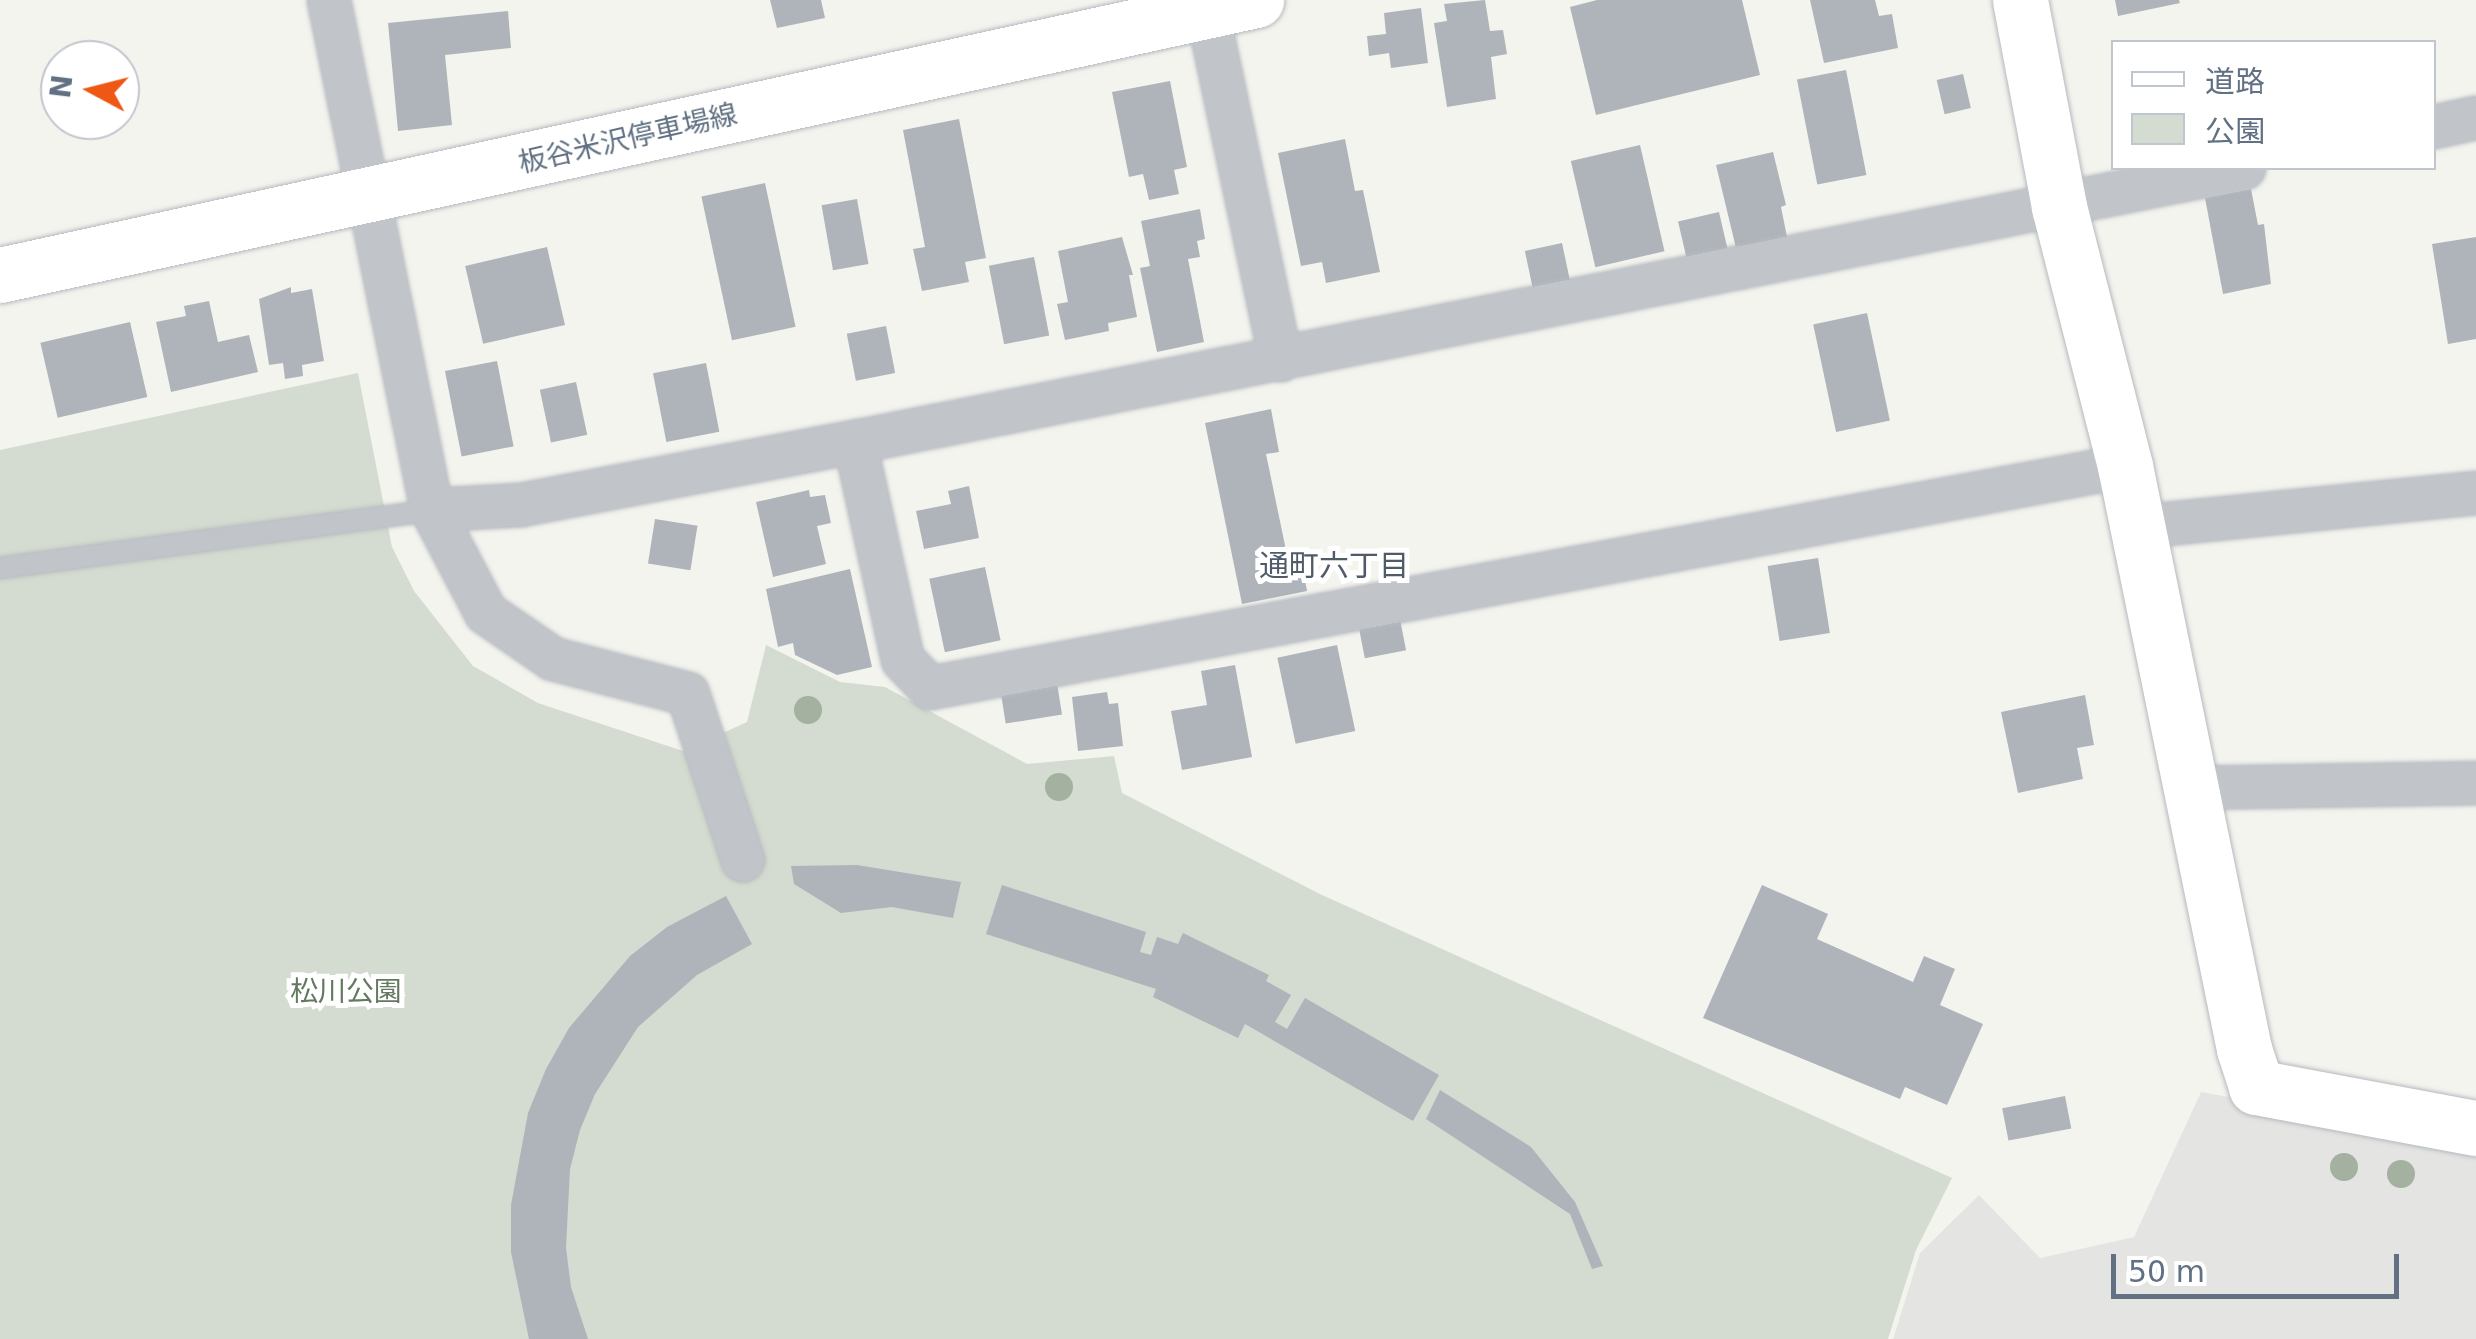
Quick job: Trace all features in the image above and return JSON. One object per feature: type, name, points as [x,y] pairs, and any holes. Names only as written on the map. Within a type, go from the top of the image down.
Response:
[{"type":"street","points":[[329,0],[432,510],[486,613],[553,659],[688,694],[742,860]]},
{"type":"street","points":[[2020,0],[2059,207],[2125,466],[2194,788],[2244,1048],[2256,1087],[2476,1128]]},
{"type":"street","points":[[1223,3],[1281,360]]},
{"type":"street","name":"板谷米沢停車場線","points":[[0,276],[366,198],[1223,3]]},
{"type":"street","points":[[2436,127],[2476,118]]},
{"type":"street","points":[[432,510],[522,505],[1281,360],[2235,170]]},
{"type":"street","points":[[855,442],[903,660],[930,688],[2125,466]]},
{"type":"street","points":[[2136,527],[2476,493]]},
{"type":"street","points":[[2194,788],[2476,783]]},
{"type":"lane","points":[[0,568],[432,510]]},
{"type":"shaded area","points":[[2201,1092],[2476,1142],[2476,1339],[1893,1339],[1920,1253],[1979,1195],[2040,1258],[2134,1237]]},
{"type":"green space","name":"松川公園","points":[[358,373],[392,547],[414,591],[473,666],[538,703],[683,751],[747,722],[766,645],[840,682],[885,687],[1027,764],[1114,756],[1122,793],[1322,895],[1952,1178],[1916,1250],[1888,1339],[0,1339],[0,450]]},
{"type":"building","points":[[770,0],[821,0],[825,18],[777,28]]},
{"type":"building","points":[[1485,0],[1490,31],[1503,30],[1507,54],[1491,57],[1496,99],[1447,107],[1434,23],[1447,21],[1444,4]]},
{"type":"building","points":[[1597,0],[1742,0],[1760,75],[1596,115],[1570,7]]},
{"type":"building","points":[[1810,0],[1875,0],[1879,16],[1892,14],[1898,48],[1824,63]]},
{"type":"building","points":[[2115,0],[2179,0],[2180,3],[2118,16]]},
{"type":"building","points":[[1421,8],[1428,63],[1391,68],[1389,53],[1369,56],[1367,36],[1386,34],[1384,13]]},
{"type":"building","points":[[508,11],[511,48],[445,55],[452,125],[398,131],[388,23]]},
{"type":"building","points":[[1846,70],[1866,175],[1817,185],[1797,80]]},
{"type":"building","points":[[1963,74],[1971,108],[1945,114],[1937,80]]},
{"type":"building","points":[[1170,81],[1187,167],[1174,170],[1179,194],[1149,200],[1143,174],[1129,177],[1112,92]]},
{"type":"building","points":[[959,119],[986,258],[965,262],[969,282],[922,291],[913,249],[925,247],[903,130]]},
{"type":"building","points":[[1345,139],[1355,191],[1363,190],[1380,272],[1326,283],[1322,262],[1301,266],[1278,153]]},
{"type":"building","points":[[1640,145],[1665,251],[1595,267],[1571,161]]},
{"type":"building","points":[[1773,152],[1786,205],[1781,207],[1787,237],[1736,248],[1716,165]]},
{"type":"building","points":[[765,183],[796,327],[732,340],[701,197]]},
{"type":"building","points":[[2251,189],[2258,225],[2264,224],[2271,284],[2223,294],[2205,198]]},
{"type":"building","points":[[857,199],[868,264],[833,270],[822,205]]},
{"type":"building","points":[[1200,209],[1205,239],[1197,241],[1200,257],[1188,259],[1204,342],[1157,352],[1140,268],[1150,266],[1141,221]]},
{"type":"building","points":[[1719,212],[1727,248],[1686,257],[1678,221]]},
{"type":"building","points":[[1122,237],[1133,275],[1129,275],[1137,317],[1108,323],[1109,331],[1065,340],[1057,304],[1068,302],[1058,251]]},
{"type":"building","points":[[2476,237],[2476,339],[2448,344],[2432,244]]},
{"type":"building","points":[[1562,243],[1570,281],[1533,289],[1525,251]]},
{"type":"building","points":[[547,247],[565,325],[483,344],[465,266]]},
{"type":"building","points":[[1034,257],[1049,336],[1004,344],[989,266]]},
{"type":"building","points":[[291,287],[291,293],[312,289],[324,361],[302,365],[303,376],[285,379],[283,363],[269,365],[259,299]]},
{"type":"building","points":[[209,301],[218,342],[249,335],[258,372],[171,392],[156,322],[186,316],[184,306]]},
{"type":"building","points":[[1867,313],[1890,421],[1836,432],[1813,324]]},
{"type":"building","points":[[130,322],[147,397],[58,418],[40,343]]},
{"type":"building","points":[[886,326],[895,373],[856,381],[847,334]]},
{"type":"building","points":[[497,361],[514,446],[462,457],[445,371]]},
{"type":"building","points":[[706,363],[719,432],[666,442],[653,373]]},
{"type":"building","points":[[576,382],[587,435],[551,443],[540,390]]},
{"type":"building","points":[[1271,409],[1279,452],[1266,454],[1286,550],[1299,548],[1307,591],[1242,604],[1205,423]]},
{"type":"building","points":[[969,486],[979,538],[924,549],[916,511],[951,504],[948,491]]},
{"type":"building","points":[[809,490],[810,497],[825,495],[831,523],[817,526],[826,564],[773,577],[756,502]]},
{"type":"building","points":[[655,519],[697,526],[690,570],[648,563]]},
{"type":"building","points":[[1818,558],[1830,633],[1780,641],[1768,566]]},
{"type":"building","points":[[985,567],[1001,640],[945,652],[929,579]]},
{"type":"building","points":[[850,569],[872,667],[837,675],[795,655],[793,643],[778,647],[766,589]]},
{"type":"building","points":[[1399,614],[1406,650],[1365,658],[1358,622]]},
{"type":"building","points":[[1337,645],[1355,731],[1296,744],[1277,658]]},
{"type":"building","points":[[1235,665],[1252,757],[1182,770],[1171,711],[1207,705],[1201,671]]},
{"type":"building","points":[[1057,683],[1062,715],[1006,724],[1001,692]]},
{"type":"building","points":[[1107,692],[1109,704],[1118,703],[1123,746],[1078,751],[1072,697]]},
{"type":"building","points":[[2085,695],[2094,745],[2077,748],[2083,779],[2018,793],[2001,712]]},
{"type":"building","points":[[857,865],[961,882],[953,918],[892,907],[841,913],[794,884],[791,866]]},
{"type":"building","points":[[1002,885],[1146,932],[1140,952],[1151,955],[1157,937],[1178,944],[1183,933],[1269,975],[1266,981],[1291,995],[1275,1022],[1287,1029],[1305,998],[1439,1075],[1413,1121],[1245,1024],[1238,1038],[1153,997],[1156,989],[986,934]]},
{"type":"building","points":[[1762,885],[1828,914],[1817,939],[1913,982],[1924,956],[1955,969],[1940,1005],[1983,1024],[1947,1105],[1905,1087],[1900,1099],[1703,1018]]},
{"type":"building","points":[[726,896],[752,944],[697,975],[638,1027],[595,1094],[580,1130],[570,1169],[566,1248],[571,1287],[588,1339],[529,1339],[511,1252],[511,1205],[528,1113],[546,1069],[569,1028],[630,956],[667,927]]},
{"type":"building","points":[[1440,1090],[1531,1147],[1575,1202],[1603,1266],[1592,1269],[1570,1214],[1426,1119]]},
{"type":"building","points":[[2065,1096],[2071,1128],[2008,1141],[2002,1108]]},
{"type":"district","name":"通町六丁目","points":[[1334,566]]}]
